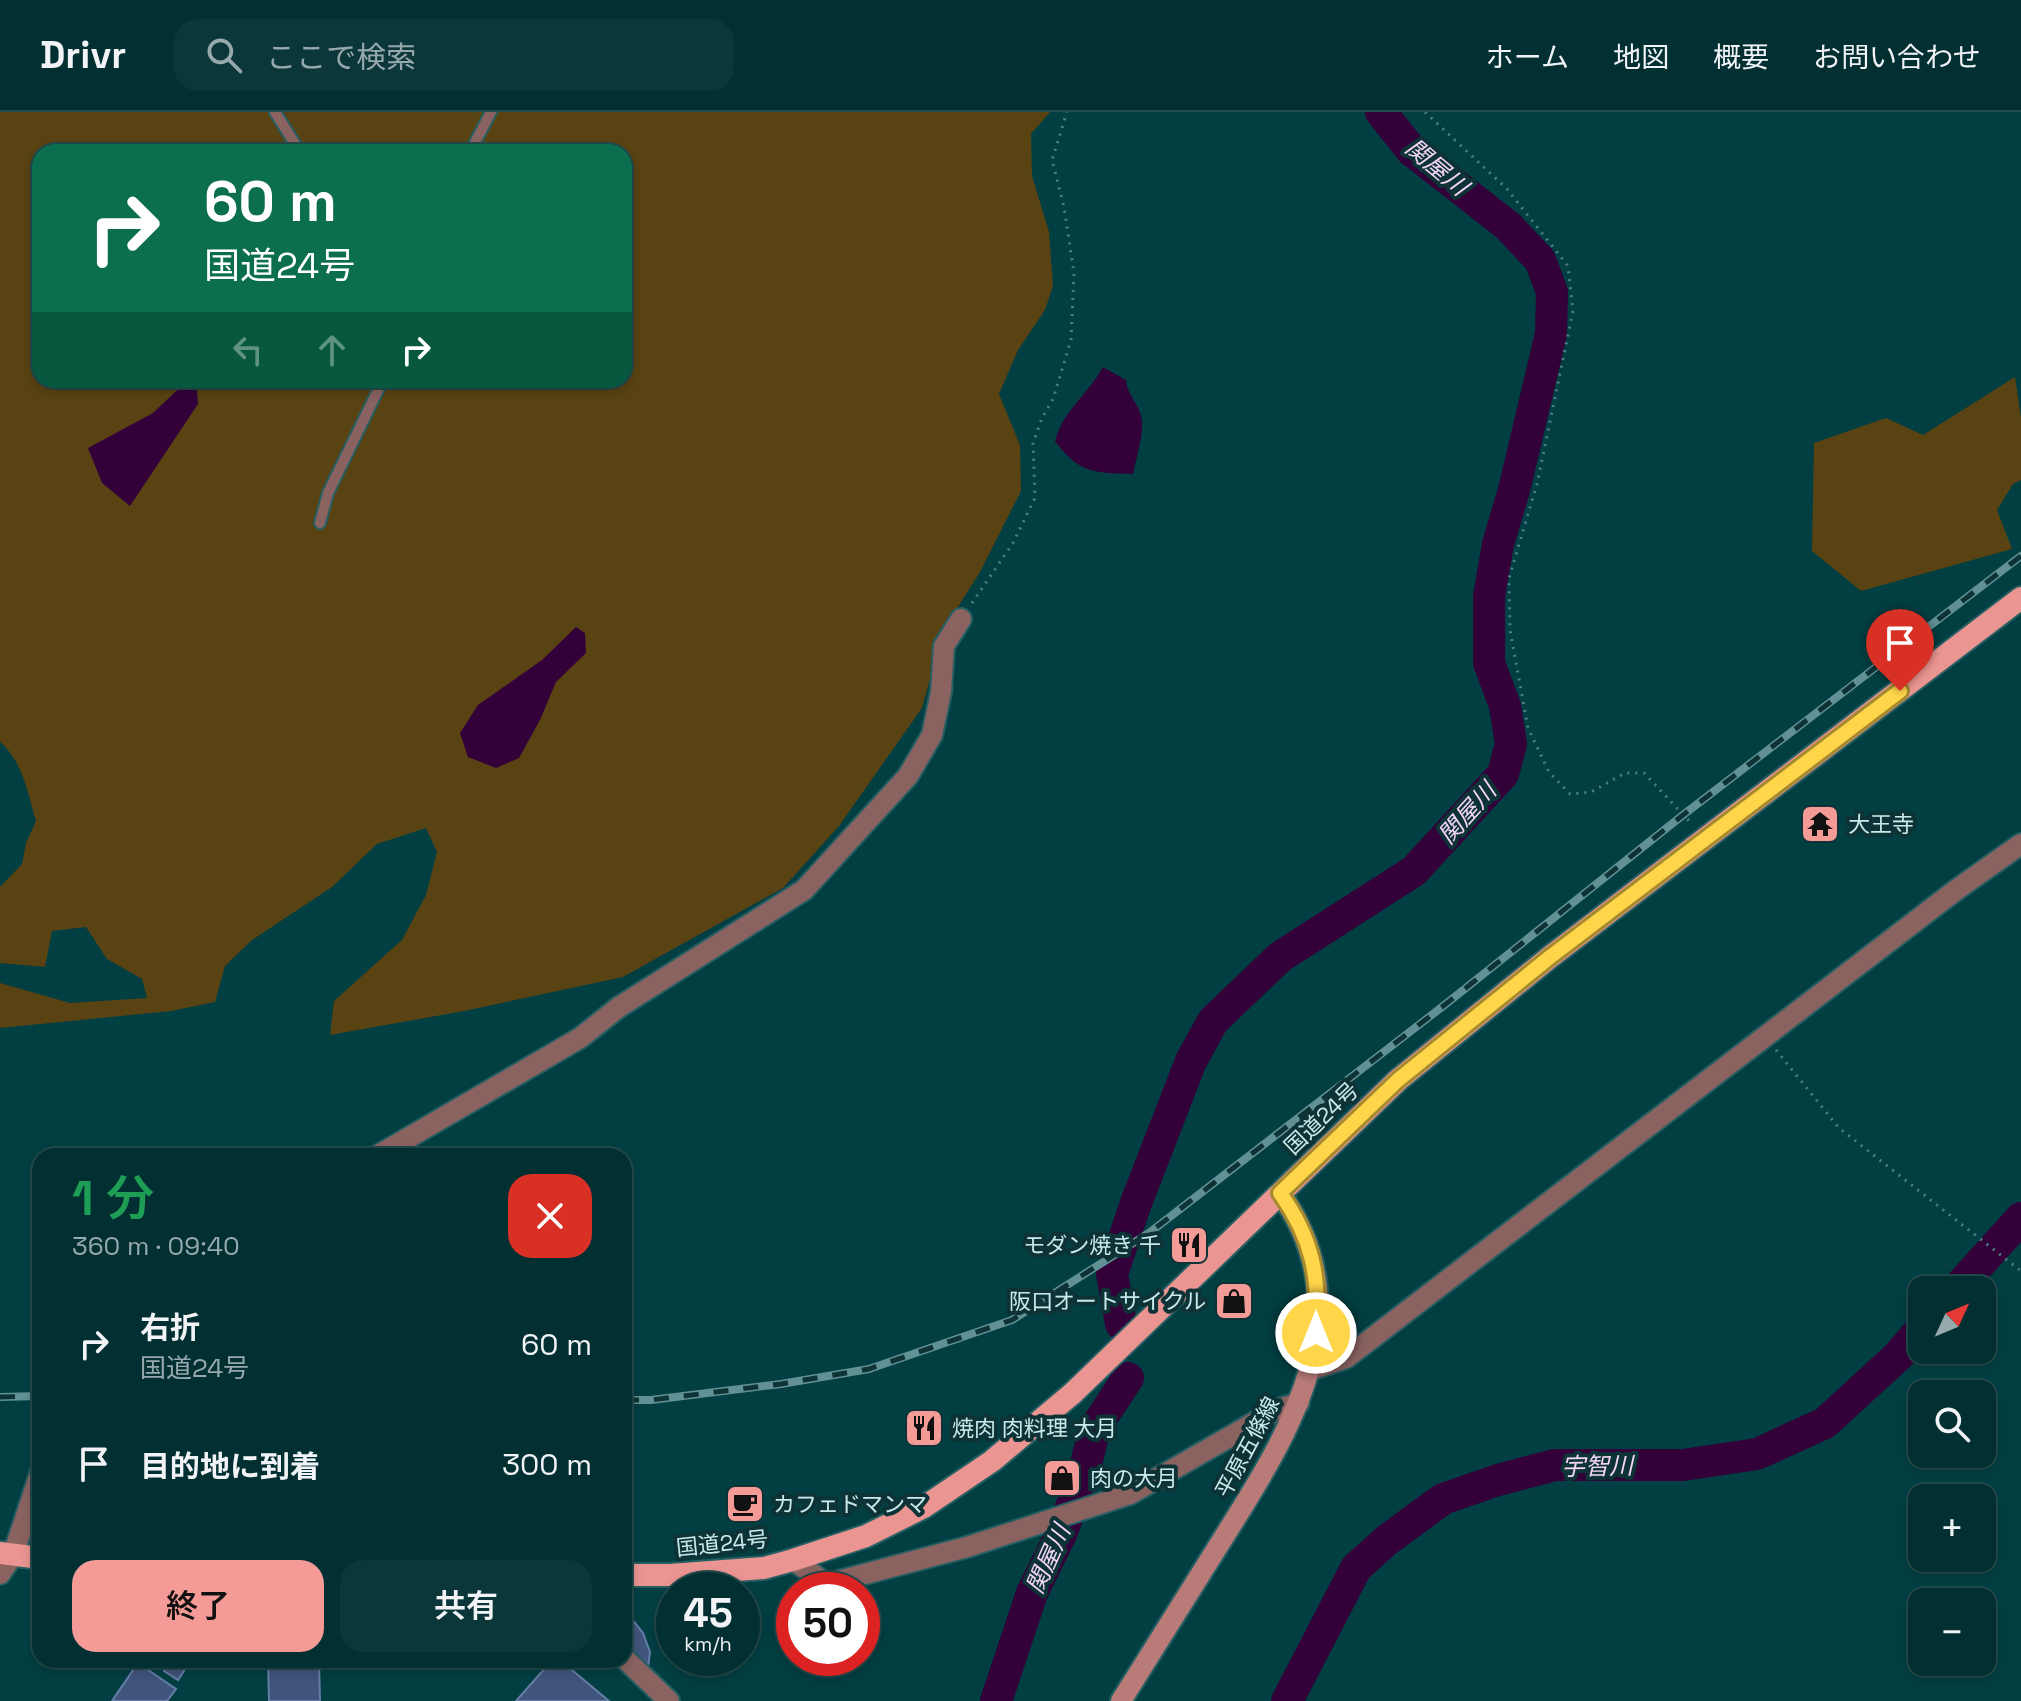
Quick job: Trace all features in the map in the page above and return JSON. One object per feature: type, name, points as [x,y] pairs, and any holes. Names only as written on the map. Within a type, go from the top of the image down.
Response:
[{"type":"highway","name":"国道24号","points":[[632,1575],[764,1568],[793,1560],[866,1536],[924,1507],[992,1461],[1073,1393],[1398,1080],[1550,957],[2021,598]]},
{"type":"highway","points":[[4,1561],[32,1559]]},
{"type":"main road","name":"平原五條線","points":[[1121,1701],[1272,1460],[1299,1403],[1310,1370],[1318,1309],[1315,1275],[1309,1244],[1298,1218],[1280,1193]]},
{"type":"street","points":[[391,1148],[580,1038],[619,1007],[804,890],[908,776],[932,735],[941,692],[944,646],[961,619]]},
{"type":"street","points":[[1310,1370],[1346,1358],[1956,890],[2021,844]]},
{"type":"street","points":[[793,1560],[827,1584],[967,1547],[1130,1494],[1278,1409],[1299,1403]]},
{"type":"street","points":[[4,1561],[32,1493]]},
{"type":"street","points":[[632,1666],[669,1701]]},
{"type":"lane","points":[[275,112],[295,144]]},
{"type":"lane","points":[[474,144],[491,112]]},
{"type":"lane","points":[[320,523],[328,493],[380,388]]},
{"type":"path","points":[[961,619],[1013,543],[1035,498],[1033,443],[1053,399],[1071,340],[1074,273],[1064,207],[1052,160],[1067,112]]},
{"type":"path","points":[[1425,112],[1507,189],[1568,266],[1573,311],[1537,484],[1509,578],[1510,630],[1528,728],[1549,772],[1570,794],[1591,792],[1625,773],[1644,773],[1683,815]]},
{"type":"path","points":[[1766,1038],[1839,1128],[2021,1271]]},
{"type":"shaded area","points":[[0,112],[1050,112],[1031,134],[1032,176],[1049,232],[1053,286],[1045,310],[1018,350],[999,394],[1020,445],[1021,491],[980,572],[937,640],[935,662],[922,708],[839,826],[783,888],[623,977],[464,1011],[330,1035],[334,1001],[402,940],[426,895],[437,852],[426,828],[377,844],[332,887],[252,940],[225,966],[215,1002],[171,1011],[0,1028],[0,983],[70,1003],[147,998],[142,979],[107,959],[86,927],[52,931],[45,967],[0,963],[0,887],[22,864],[26,843],[36,821],[19,768],[0,742]]},
{"type":"shaded area","points":[[1103,367],[1126,380],[1141,416],[1141,435],[1133,474],[1089,470],[1072,460],[1055,441],[1064,420]]},
{"type":"shaded area","points":[[2015,377],[2021,418],[2021,480],[2013,484],[1997,510],[2012,549],[1861,591],[1812,551],[1814,443],[1886,418],[1923,435]]},
{"type":"shaded area","points":[[180,388],[197,388],[198,404],[130,506],[102,483],[88,448],[153,413]]},
{"type":"shaded area","points":[[576,627],[585,633],[586,653],[556,682],[519,758],[496,768],[468,757],[460,733],[478,705],[542,660]]},
{"type":"building","points":[[632,1619],[643,1633],[650,1652],[648,1667],[632,1652]]},
{"type":"building","points":[[135,1668],[145,1668],[176,1689],[167,1701],[112,1701]]},
{"type":"building","points":[[164,1668],[186,1668],[178,1680]]},
{"type":"building","points":[[268,1668],[319,1668],[320,1701],[269,1701]]},
{"type":"building","points":[[545,1668],[570,1668],[609,1701],[516,1701]]},
{"type":"waterway","name":"関屋川","points":[[1121,1324],[1112,1274],[1191,1061],[1213,1021],[1280,957],[1414,871],[1503,774],[1511,744],[1505,706],[1489,663],[1489,597],[1498,544],[1551,334],[1552,292],[1540,260],[1508,226],[1412,151],[1381,112]]},
{"type":"waterway","name":"宇智川","points":[[1969,1276],[2021,1218]]},
{"type":"waterway","name":"宇智川","points":[[1287,1701],[1356,1568],[1387,1540],[1443,1499],[1555,1465],[1683,1465],[1757,1454],[1825,1423],[1908,1344]]},
{"type":"waterway","name":"関屋川","points":[[996,1701],[1032,1593],[1061,1534],[1084,1472],[1095,1428],[1128,1378]]},
{"type":"railway","points":[[632,1400],[781,1384],[869,1369],[1012,1320],[1149,1233],[1442,1007],[1683,815],[2021,556]]},
{"type":"railway","points":[[0,1397],[32,1396]]},
{"type":"place","name":"大王寺","points":[[1820,824]]},
{"type":"place","name":"モダン焼き 千","points":[[1189,1245]]},
{"type":"place","name":"阪口オートサイクル","points":[[1234,1301]]},
{"type":"place","name":"焼肉 肉料理 大月","points":[[924,1428]]},
{"type":"place","name":"肉の大月","points":[[1062,1478]]},
{"type":"place","name":"カフェドマンマ","points":[[745,1504]]},
{"type":"route","points":[[1316,1333],[1318,1309],[1309,1244],[1298,1218],[1280,1193],[1398,1080],[1550,957],[1900,691]]}]
